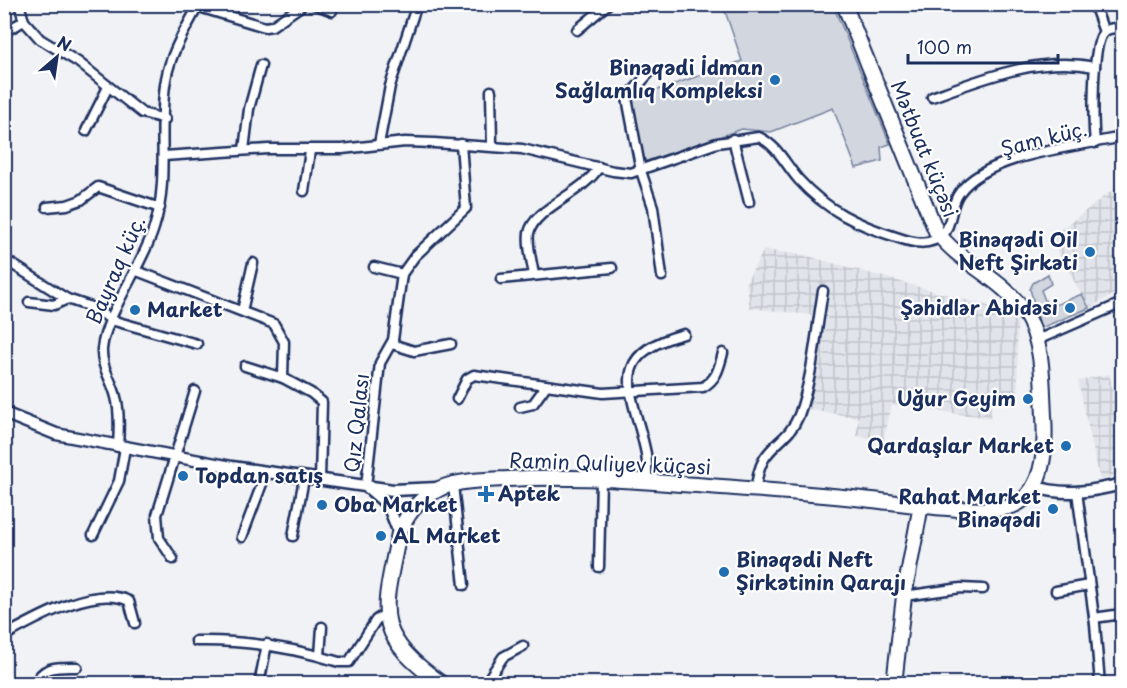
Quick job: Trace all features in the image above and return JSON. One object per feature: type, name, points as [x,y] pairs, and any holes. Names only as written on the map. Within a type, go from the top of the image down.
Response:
[{"type":"main road","name":"Mətbuat küçəsi","points":[[844,4],[923,204],[940,237],[958,255],[1010,294],[1024,312],[1037,340],[1045,436],[1040,473],[1034,486]]},
{"type":"main road","name":"Ramin Quliyev küçəsi","points":[[447,486],[530,477],[601,479],[921,505],[999,509],[1022,501],[1034,486]]},
{"type":"main road","points":[[438,682],[396,642],[389,632],[385,614],[399,533],[410,512],[447,486]]},
{"type":"main road","points":[[894,684],[904,596],[921,505]]},
{"type":"street","points":[[19,4],[24,21],[40,39],[78,62],[142,114],[165,119]]},
{"type":"street","points":[[195,6],[265,27],[272,27],[304,4]]},
{"type":"street","points":[[314,4],[332,11]]},
{"type":"street","points":[[379,144],[393,75],[417,4]]},
{"type":"street","points":[[577,30],[608,4]]},
{"type":"street","points":[[626,4],[646,4]]},
{"type":"street","points":[[1094,4],[1104,32]]},
{"type":"street","name":"Bayraq küç.","points":[[93,535],[119,481],[122,447],[116,398],[102,363],[103,342],[111,320],[149,243],[160,208],[164,156],[164,91],[169,67],[195,6]]},
{"type":"street","points":[[4,32],[24,21]]},
{"type":"street","points":[[1095,143],[1093,124],[1095,67],[1100,41],[1104,32],[1113,28],[1122,29]]},
{"type":"street","points":[[932,97],[975,81],[1033,67],[1072,63],[1095,67]]},
{"type":"street","points":[[244,150],[249,109],[261,65]]},
{"type":"street","points":[[650,72],[627,98],[641,171],[653,207],[662,276]]},
{"type":"street","points":[[86,131],[108,87]]},
{"type":"street","points":[[490,91],[492,145]]},
{"type":"street","points":[[164,156],[244,150],[310,151],[405,142],[492,145],[541,152],[623,173],[641,171],[733,139],[759,137],[770,143],[798,179],[825,205],[851,220],[910,242],[925,243],[940,237]]},
{"type":"street","name":"Şam küç.","points":[[940,237],[947,230],[954,203],[960,191],[984,172],[1024,157],[1122,137]]},
{"type":"street","points":[[733,139],[749,202]]},
{"type":"street","name":"Qız Qalası","points":[[366,486],[380,363],[392,344],[402,274],[414,256],[466,208],[460,144]]},
{"type":"street","points":[[304,191],[310,151]]},
{"type":"street","points":[[534,275],[529,235],[533,221],[539,214],[560,203],[598,167]]},
{"type":"street","points":[[47,207],[67,205],[81,200],[98,187],[160,208]]},
{"type":"street","points":[[4,259],[68,299],[97,309],[111,320],[197,344]]},
{"type":"street","points":[[242,310],[253,263]]},
{"type":"street","points":[[374,267],[402,274]]},
{"type":"street","points":[[501,279],[612,268]]},
{"type":"street","points":[[136,271],[274,324],[284,342],[283,378]]},
{"type":"street","points":[[756,490],[757,472],[763,459],[788,431],[801,409],[807,390],[823,291]]},
{"type":"street","points":[[29,302],[54,305],[68,299]]},
{"type":"street","points":[[1037,340],[1122,305]]},
{"type":"street","points":[[647,482],[645,448],[629,392],[630,376],[639,357],[664,339],[684,334]]},
{"type":"street","points":[[392,344],[414,351],[451,344]]},
{"type":"street","points":[[457,399],[467,379],[474,375],[579,391],[629,392],[704,387],[712,381],[719,369],[723,353]]},
{"type":"street","points":[[245,366],[283,378],[311,393],[322,402],[320,480]]},
{"type":"street","points":[[520,406],[533,404],[546,386]]},
{"type":"street","points":[[173,559],[156,529],[160,501],[195,391]]},
{"type":"street","name":"Ramin Quliyev küçəsi","points":[[4,413],[56,434],[266,473],[414,490],[447,486]]},
{"type":"street","points":[[242,537],[266,473]]},
{"type":"street","points":[[293,537],[304,479]]},
{"type":"street","points":[[599,567],[601,479]]},
{"type":"street","points":[[1034,486],[1056,492],[1077,492],[1122,484]]},
{"type":"street","points":[[366,486],[388,505],[399,533]]},
{"type":"street","points":[[447,486],[465,585]]},
{"type":"street","points":[[1077,492],[1095,618],[1100,684]]},
{"type":"street","points":[[1056,591],[1089,585]]},
{"type":"street","points":[[904,596],[961,588],[983,589]]},
{"type":"street","points":[[4,636],[63,606],[97,598],[129,601],[135,623]]},
{"type":"street","points":[[196,641],[239,640],[267,644],[339,662],[349,662],[376,620],[385,614]]},
{"type":"street","points":[[1095,618],[1122,614]]},
{"type":"street","points":[[320,656],[322,627]]},
{"type":"street","points":[[259,684],[267,644]]},
{"type":"street","points":[[485,684],[503,657],[523,646]]},
{"type":"street","points":[[35,684],[38,675],[50,668],[77,667]]},
{"type":"shaded area","name":"Binəqədi İdman Sağlamlıq Kompleksi","points":[[723,5],[833,5],[890,144],[881,147],[882,161],[856,168],[833,108],[771,132],[742,129],[644,162],[631,99],[742,61]]},
{"type":"shaded area","points":[[1122,186],[1122,290],[1089,308],[1050,238],[1114,189]]},
{"type":"shaded area","points":[[764,250],[804,255],[1017,314],[1018,393],[992,395],[990,418],[892,405],[884,439],[856,436],[859,418],[808,409],[827,317],[750,308],[746,282]]},
{"type":"shaded area","points":[[1048,274],[1051,284],[1041,290],[1048,308],[1082,294],[1089,308],[1041,328],[1030,289],[1033,283]]},
{"type":"shaded area","points":[[1109,374],[1122,426],[1122,474],[1100,480],[1078,381]]},
{"type":"place","name":"Binəqədi İdman Sağlamlıq Kompleksi","points":[[775,80]]},
{"type":"place","name":"Binəqədi Oil Neft Şirkəti","points":[[1090,252]]},
{"type":"place","name":"Şəhidlər Abidəsi","points":[[1070,308]]},
{"type":"place","name":"Market","points":[[135,310]]},
{"type":"place","name":"Uğur Geyim","points":[[1028,399]]},
{"type":"place","name":"Qardaşlar Market","points":[[1066,446]]},
{"type":"place","name":"Topdan satış","points":[[183,476]]},
{"type":"place","name":"Aptek","points":[[486,494]]},
{"type":"place","name":"Oba Market","points":[[322,505]]},
{"type":"place","name":"Rahat Market Binəqədi","points":[[1053,509]]},
{"type":"place","name":"AL Market","points":[[381,536]]},
{"type":"place","name":"Binəqədi Neft Şirkətinin Qarajı","points":[[724,572]]}]
